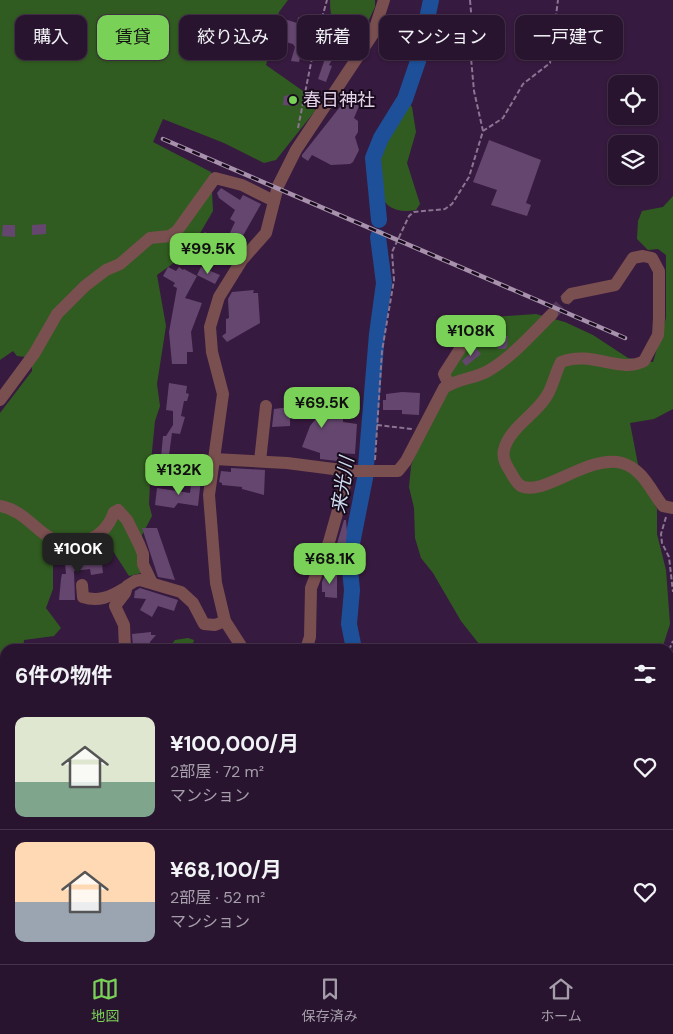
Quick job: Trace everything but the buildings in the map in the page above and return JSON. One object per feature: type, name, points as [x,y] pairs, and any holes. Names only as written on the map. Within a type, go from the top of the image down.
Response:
[{"type":"street","points":[[240,644],[225,621],[216,583],[209,495],[223,394],[209,339],[213,313],[219,297],[242,260],[266,233],[278,186],[296,150],[373,34],[384,0]]},
{"type":"street","points":[[0,400],[34,354],[57,314],[85,286],[106,270],[120,264],[150,238],[170,236],[177,231],[215,178],[242,185],[274,201]]},
{"type":"street","points":[[567,298],[571,294],[601,290],[615,285],[634,258],[643,256],[652,258],[658,271],[658,335],[644,361],[631,366],[581,358],[572,358],[561,362],[547,396],[508,441],[503,458],[519,485],[528,488],[538,487],[592,464],[610,461],[624,463],[637,470],[663,506],[670,508]]},
{"type":"street","points":[[214,458],[393,473],[401,469],[444,388],[455,380],[486,372],[516,349],[552,314]]},
{"type":"street","points":[[449,385],[444,374],[460,349]]},
{"type":"street","points":[[260,461],[266,406]]},
{"type":"street","points":[[308,644],[310,637],[311,588],[329,542],[352,471]]},
{"type":"street","points":[[0,506],[16,511],[35,528],[62,544],[79,544],[99,537],[112,520],[114,512],[118,510],[127,520],[139,544],[143,554],[143,564],[152,583]]},
{"type":"street","points":[[82,585],[83,597],[92,600],[111,596],[135,580],[152,583],[176,590],[188,596],[204,624],[214,625],[225,621]]},
{"type":"street","points":[[125,644],[124,624],[115,606],[125,593],[127,586]]},
{"type":"path","points":[[297,130],[315,42],[327,0]]},
{"type":"path","points":[[374,472],[382,351],[394,286],[392,260],[395,243],[408,216],[414,212],[445,209],[452,204],[469,178],[483,131],[474,91],[471,58],[473,35],[470,0]]},
{"type":"path","points":[[483,131],[503,118],[523,84],[550,63],[558,0]]},
{"type":"path","points":[[377,425],[422,429]]},
{"type":"path","points":[[670,508],[661,534],[662,543],[669,557],[673,592]]},
{"type":"green space","points":[[0,0],[288,0],[278,15],[179,15],[179,60],[267,60],[266,65],[313,98],[315,111],[276,160],[264,163],[224,143],[163,119],[153,142],[211,172],[213,211],[189,252],[157,275],[166,326],[157,384],[160,406],[155,421],[151,461],[149,504],[152,516],[142,535],[146,558],[141,573],[129,576],[111,548],[104,544],[58,554],[53,558],[53,589],[46,608],[61,628],[54,636],[24,640],[24,644],[0,644],[0,413],[32,371],[32,364],[26,357],[17,356],[13,351],[0,360]]},
{"type":"green space","points":[[330,0],[375,0],[375,7],[369,19],[369,15],[332,15]]},
{"type":"green space","points":[[409,103],[412,107],[416,132],[407,163],[420,204],[416,210],[396,210],[384,201],[379,187],[378,169],[389,131]]},
{"type":"green space","points":[[673,196],[673,409],[654,419],[630,423],[641,480],[657,509],[657,534],[666,570],[670,624],[664,644],[479,644],[461,621],[433,573],[421,558],[415,538],[414,508],[409,487],[411,466],[455,357],[478,318],[536,314],[565,322],[593,335],[628,358],[653,362],[666,318],[666,255],[658,249],[648,250],[637,239],[638,221],[642,211],[663,207]]},
{"type":"green space","points":[[188,638],[194,640],[193,644],[172,644],[175,640]]},
{"type":"waterway","name":"来光川","points":[[379,220],[373,158],[381,138],[405,99],[418,61],[431,0]]},
{"type":"waterway","name":"来光川","points":[[353,644],[349,624],[352,590],[349,559],[365,478],[377,334],[384,283],[378,237]]},
{"type":"tunnel","points":[[552,314],[567,298]]},
{"type":"railway","points":[[163,139],[625,338]]},
{"type":"place","name":"春日神社","points":[[293,100]]}]
